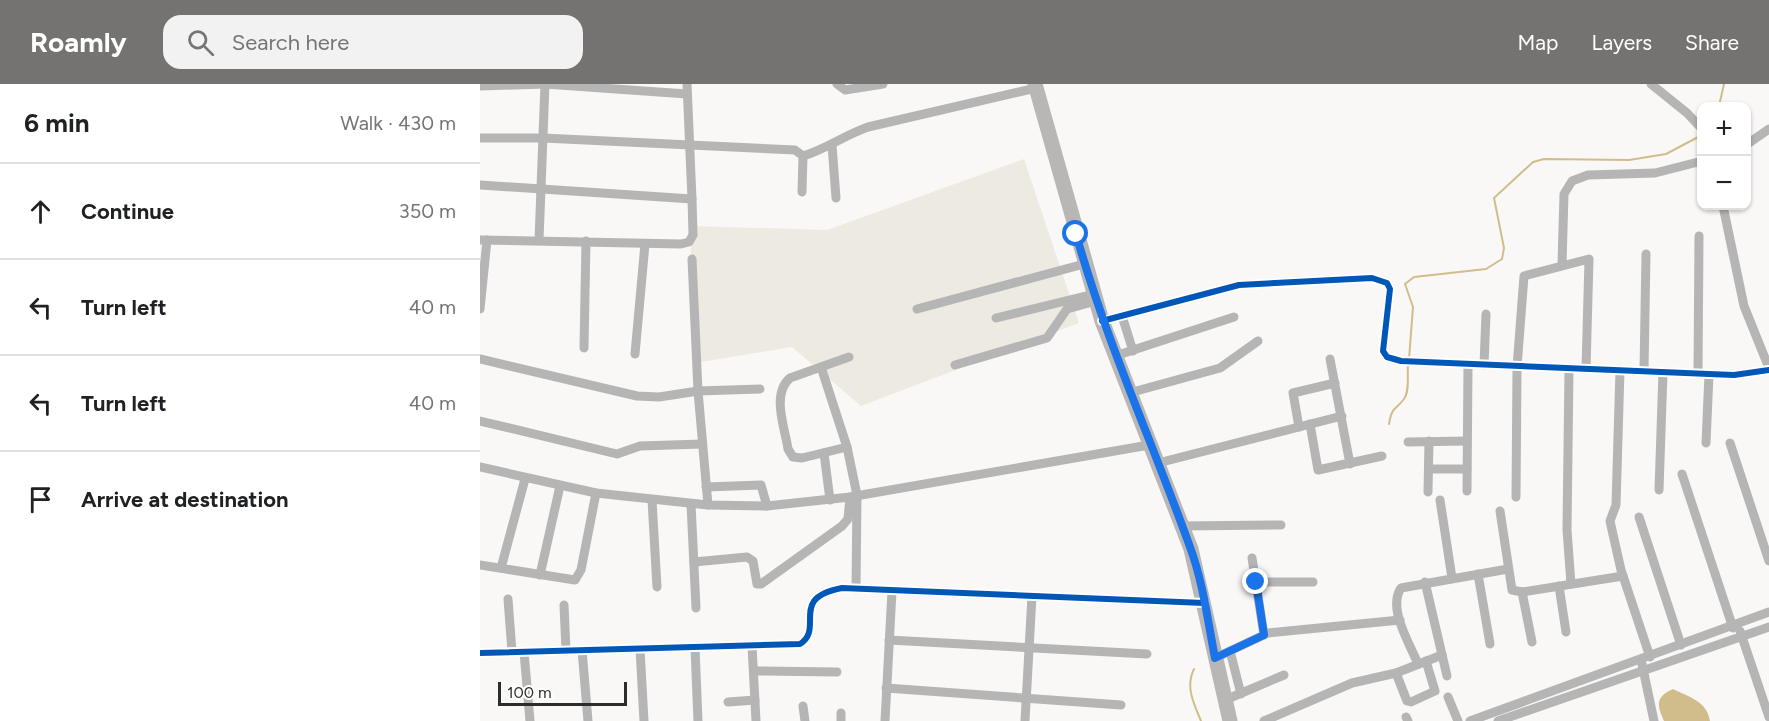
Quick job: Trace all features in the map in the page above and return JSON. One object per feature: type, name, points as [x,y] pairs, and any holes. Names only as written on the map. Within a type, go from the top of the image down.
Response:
[{"type":"main road","points":[[1036,86],[1084,264],[1102,321],[1191,549],[1230,721]]},
{"type":"street","points":[[480,86],[545,84],[687,89],[693,235],[689,242],[645,244],[484,240],[480,309]]},
{"type":"street","points":[[539,240],[539,188],[545,84]]},
{"type":"street","points":[[837,84],[844,90],[883,84]]},
{"type":"street","points":[[1651,84],[1688,113],[1697,124]]},
{"type":"street","points":[[803,156],[832,146],[851,133],[868,127],[1036,86]]},
{"type":"street","points":[[1751,142],[1769,129]]},
{"type":"street","points":[[480,138],[543,138],[688,144],[795,150],[803,156]]},
{"type":"street","points":[[832,146],[836,198]]},
{"type":"street","points":[[802,192],[803,156]]},
{"type":"street","points":[[1562,265],[1564,194],[1572,181],[1588,175],[1655,173],[1697,162]]},
{"type":"street","points":[[480,185],[692,199]]},
{"type":"street","points":[[1102,321],[1239,285],[1382,280],[1387,283],[1390,290],[1383,351],[1387,357],[1401,361],[1698,374],[1769,369],[1744,306],[1724,210]]},
{"type":"street","points":[[1698,374],[1699,236]]},
{"type":"street","points":[[584,348],[586,241]]},
{"type":"street","points":[[635,354],[645,244]]},
{"type":"street","points":[[1644,371],[1646,254]]},
{"type":"street","points":[[1516,497],[1517,367],[1521,279],[1585,258],[1590,261],[1586,369]]},
{"type":"street","points":[[692,259],[698,391],[708,505]]},
{"type":"street","points":[[917,309],[1084,264]]},
{"type":"street","points":[[996,318],[1095,298]]},
{"type":"street","points":[[956,365],[1047,338],[1067,309],[1095,298]]},
{"type":"street","points":[[1484,365],[1486,314]]},
{"type":"street","points":[[1122,316],[1133,351]]},
{"type":"street","points":[[1115,356],[1234,317]]},
{"type":"street","points":[[1129,393],[1227,365],[1258,341]]},
{"type":"street","points":[[847,447],[798,459],[790,455],[780,398],[783,384],[790,378],[849,357]]},
{"type":"street","points":[[480,359],[637,396],[659,397],[698,391],[760,389]]},
{"type":"street","points":[[1330,359],[1350,464]]},
{"type":"street","points":[[1467,491],[1468,365]]},
{"type":"street","points":[[821,367],[847,447],[854,496],[856,589]]},
{"type":"street","points":[[1569,369],[1567,530],[1571,584]]},
{"type":"street","points":[[1620,370],[1616,505],[1610,521],[1645,662],[1654,721]]},
{"type":"street","points":[[1659,490],[1663,372]]},
{"type":"street","points":[[1706,443],[1709,374]]},
{"type":"street","points":[[1299,427],[1293,393],[1335,382]]},
{"type":"street","points":[[1158,464],[1342,416]]},
{"type":"street","points":[[480,421],[617,454],[640,446],[702,444]]},
{"type":"street","points":[[1310,424],[1318,470],[1382,456]]},
{"type":"street","points":[[1428,492],[1430,441]]},
{"type":"street","points":[[1408,442],[1467,441]]},
{"type":"street","points":[[1730,444],[1769,561]]},
{"type":"street","points":[[480,467],[525,479],[596,493],[691,504],[767,506],[830,500],[1149,445]]},
{"type":"street","points":[[824,453],[830,500]]},
{"type":"street","points":[[1429,469],[1467,469]]},
{"type":"street","points":[[1682,474],[1739,638],[1769,716]]},
{"type":"street","points":[[501,568],[525,479]]},
{"type":"street","points":[[706,487],[761,485],[767,506]]},
{"type":"street","points":[[540,575],[560,486]]},
{"type":"street","points":[[480,565],[571,580],[579,577],[596,493]]},
{"type":"street","points":[[694,562],[747,557],[753,561],[757,584],[761,584],[842,526],[848,519],[854,496]]},
{"type":"street","points":[[652,500],[657,587]]},
{"type":"street","points":[[1440,500],[1452,578]]},
{"type":"street","points":[[691,504],[696,608]]},
{"type":"street","points":[[1500,511],[1512,590],[1522,592],[1623,576]]},
{"type":"street","points":[[1639,517],[1681,645]]},
{"type":"street","points":[[1182,526],[1281,525]]},
{"type":"street","points":[[1252,558],[1264,635]]},
{"type":"street","points":[[1396,673],[1407,701],[1411,702],[1435,691],[1400,620],[1397,593],[1407,585],[1508,569]]},
{"type":"street","points":[[1478,574],[1490,644]]},
{"type":"street","points":[[1256,582],[1313,582]]},
{"type":"street","points":[[1425,582],[1447,676]]},
{"type":"street","points":[[1558,586],[1566,632]]},
{"type":"street","points":[[480,653],[801,644],[806,641],[814,600],[821,593],[856,589],[1204,603]]},
{"type":"street","points":[[885,721],[892,591]]},
{"type":"street","points":[[1522,592],[1532,642]]},
{"type":"street","points":[[1025,721],[1032,596]]},
{"type":"street","points":[[508,599],[513,652]]},
{"type":"street","points":[[564,605],[566,651]]},
{"type":"street","points":[[1498,721],[1645,662],[1681,645],[1769,612]]},
{"type":"street","points":[[1215,658],[1264,635],[1289,629],[1400,620]]},
{"type":"street","points":[[1470,721],[1645,662],[1739,638],[1769,627]]},
{"type":"street","points":[[889,640],[1147,654]]},
{"type":"street","points":[[752,646],[756,721]]},
{"type":"street","points":[[695,648],[698,721]]},
{"type":"street","points":[[640,649],[644,721]]},
{"type":"street","points":[[582,650],[588,721]]},
{"type":"street","points":[[1230,651],[1241,694]]},
{"type":"street","points":[[524,652],[530,721]]},
{"type":"street","points":[[1264,721],[1352,683],[1396,673],[1442,655]]},
{"type":"street","points":[[754,671],[837,672]]},
{"type":"street","points":[[1225,700],[1284,675]]},
{"type":"street","points":[[886,688],[1120,705]]},
{"type":"street","points":[[1448,698],[1458,721]]},
{"type":"street","points":[[728,702],[755,700]]},
{"type":"street","points":[[803,706],[805,721]]},
{"type":"shaded area","points":[[1024,159],[1079,323],[861,406],[792,347],[695,363],[690,226],[827,230]]},
{"type":"shaded area","points":[[1673,689],[1701,704],[1710,721],[1664,721],[1659,706],[1660,698]]},
{"type":"waterway","points":[[1720,102],[1724,84]]},
{"type":"waterway","points":[[1409,359],[1413,307],[1405,284],[1414,277],[1486,269],[1502,259],[1504,248],[1494,198],[1533,162],[1544,159],[1629,160],[1666,154],[1697,138]]},
{"type":"waterway","points":[[1389,424],[1393,411],[1406,396],[1408,364]]},
{"type":"waterway","points":[[1194,669],[1190,689],[1201,721]]},
{"type":"cycle path","points":[[1102,321],[1239,285],[1372,278],[1387,283],[1390,289],[1383,351],[1387,357],[1401,361],[1734,375],[1769,370]]},
{"type":"cycle path","points":[[480,653],[800,644],[810,630],[810,614],[816,599],[842,588],[1204,603]]},
{"type":"route","points":[[1076,234],[1102,321],[1191,549],[1215,658],[1264,635],[1256,582]]}]
